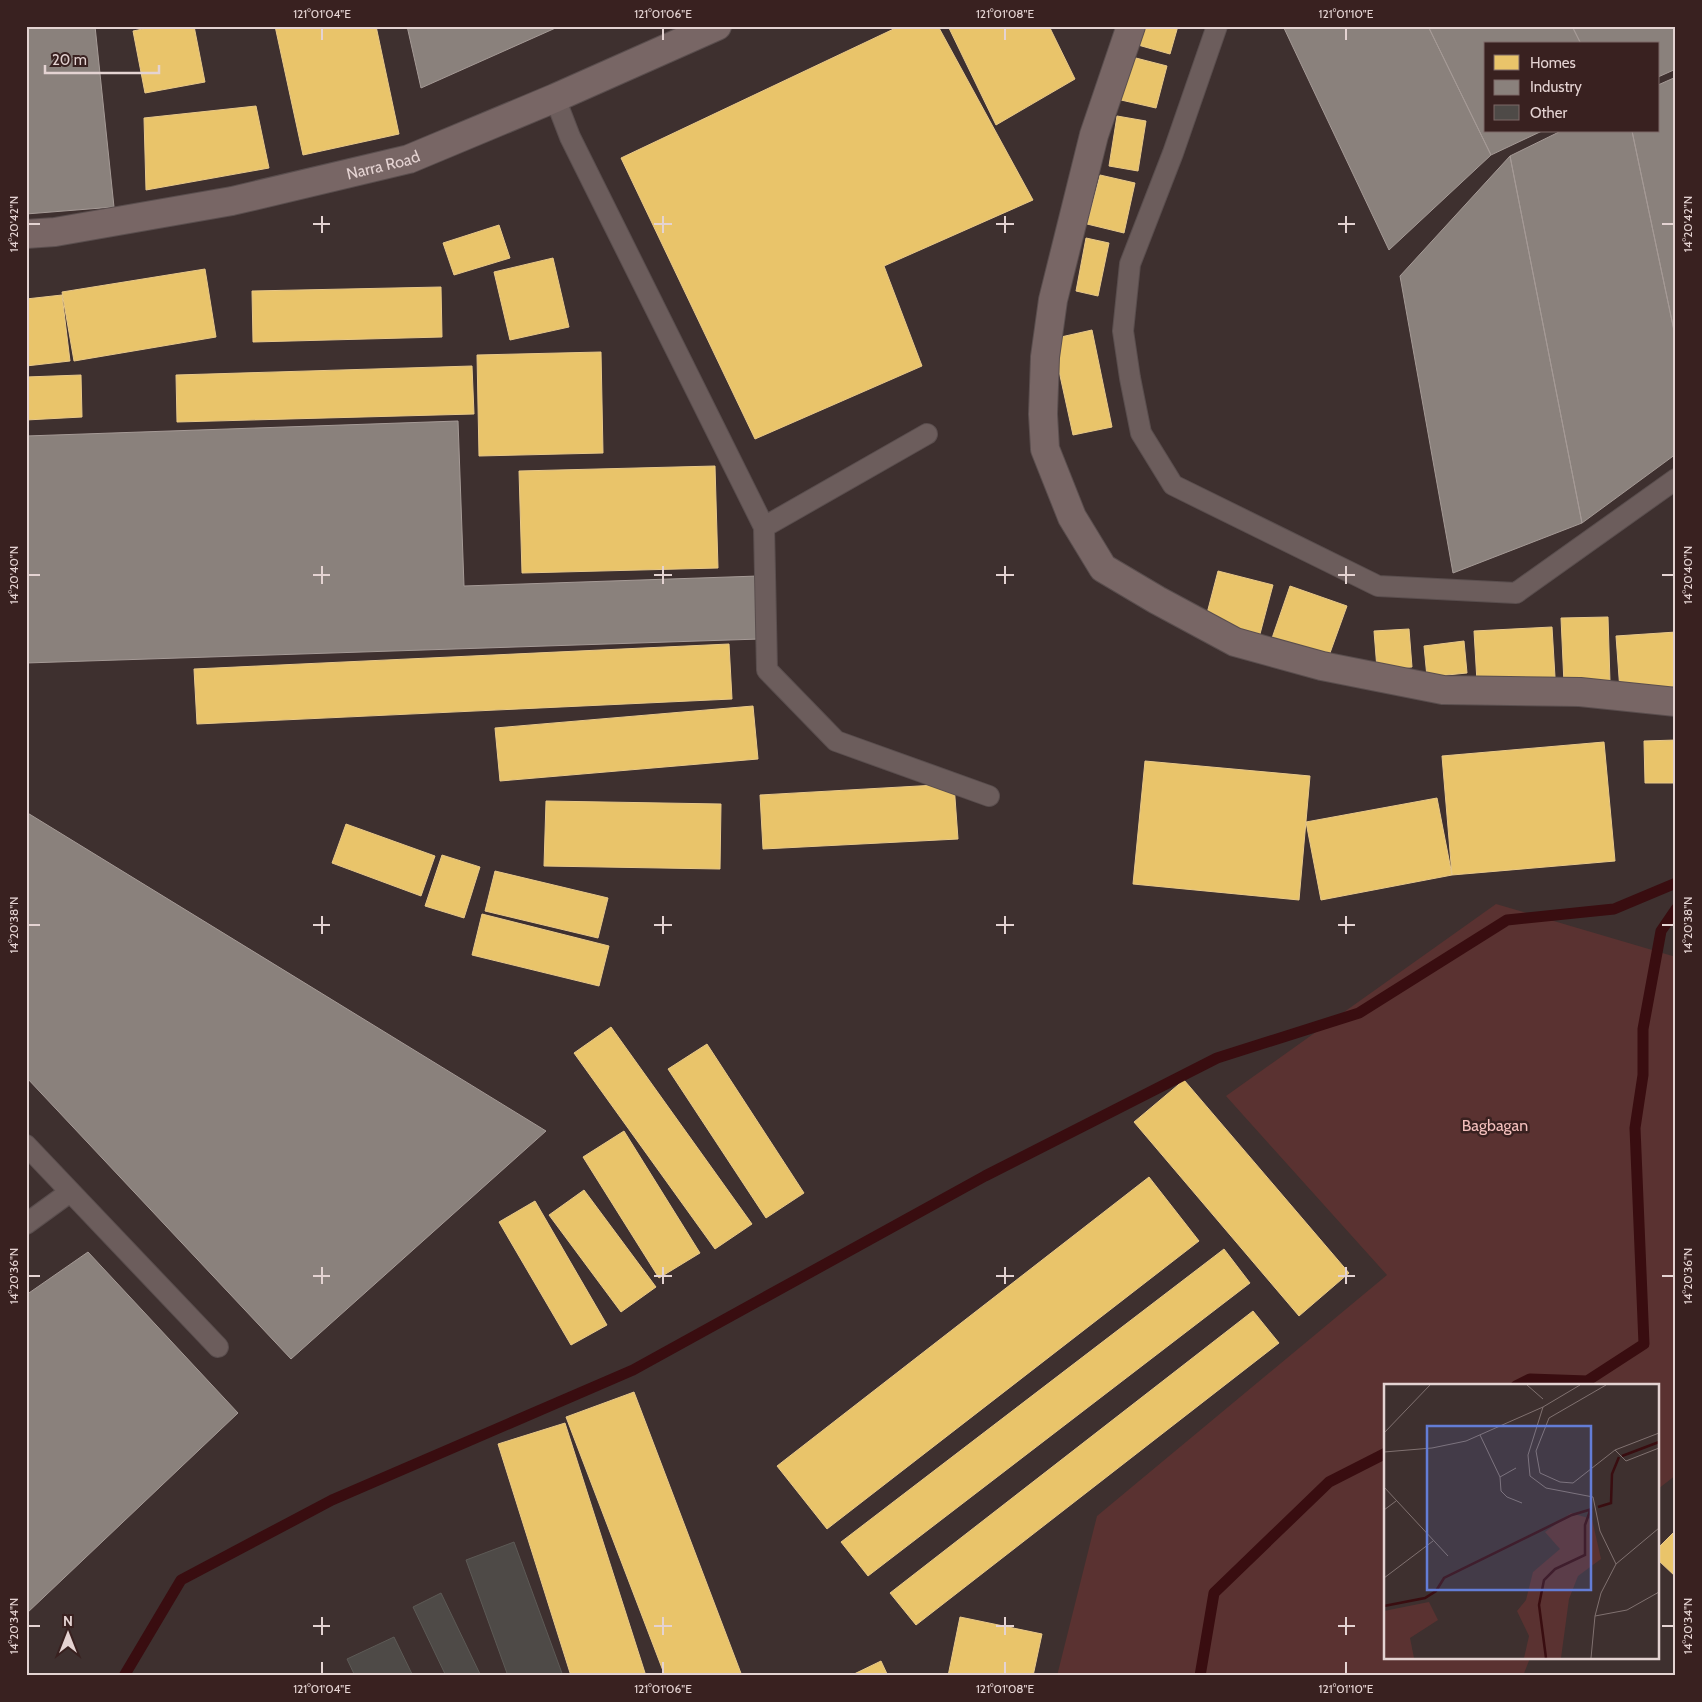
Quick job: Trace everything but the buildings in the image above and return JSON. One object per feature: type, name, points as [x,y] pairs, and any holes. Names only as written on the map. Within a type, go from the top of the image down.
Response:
[{"type":"street","name":"Narra Road","points":[[26,234],[55,232],[232,201],[409,159],[555,98],[717,26]]},
{"type":"street","points":[[1131,26],[1094,136],[1053,300],[1045,358],[1043,414],[1046,449],[1072,517],[1103,568],[1157,600],[1235,642],[1322,666],[1443,690],[1580,692],[1676,702]]},
{"type":"lane","points":[[1217,26],[1173,153],[1130,264],[1123,331],[1141,433],[1173,485],[1378,586],[1516,593],[1676,479]]},
{"type":"lane","points":[[555,98],[570,137],[764,527],[768,670],[836,741],[989,796]]},
{"type":"lane","points":[[764,527],[927,434]]},
{"type":"lane","points":[[26,1145],[218,1347]]},
{"type":"lane","points":[[26,1224],[70,1192]]},
{"type":"green space","name":"Bagbagan","points":[[1496,904],[1676,957],[1676,1475],[1660,1487],[1660,1384],[1384,1384],[1384,1660],[1529,1660],[1523,1676],[1057,1676],[1097,1516],[1387,1275],[1226,1096]]},
{"type":"waterway","points":[[124,1676],[181,1580],[332,1500],[633,1370],[985,1176],[1217,1058],[1359,1013],[1507,920],[1614,909],[1676,883]]},
{"type":"waterway","points":[[1520,1384],[1530,1379],[1587,1381],[1644,1344],[1635,1128],[1643,1075],[1643,1029],[1661,931],[1676,909]]},
{"type":"waterway","points":[[1200,1676],[1214,1593],[1329,1482],[1384,1454]]}]
